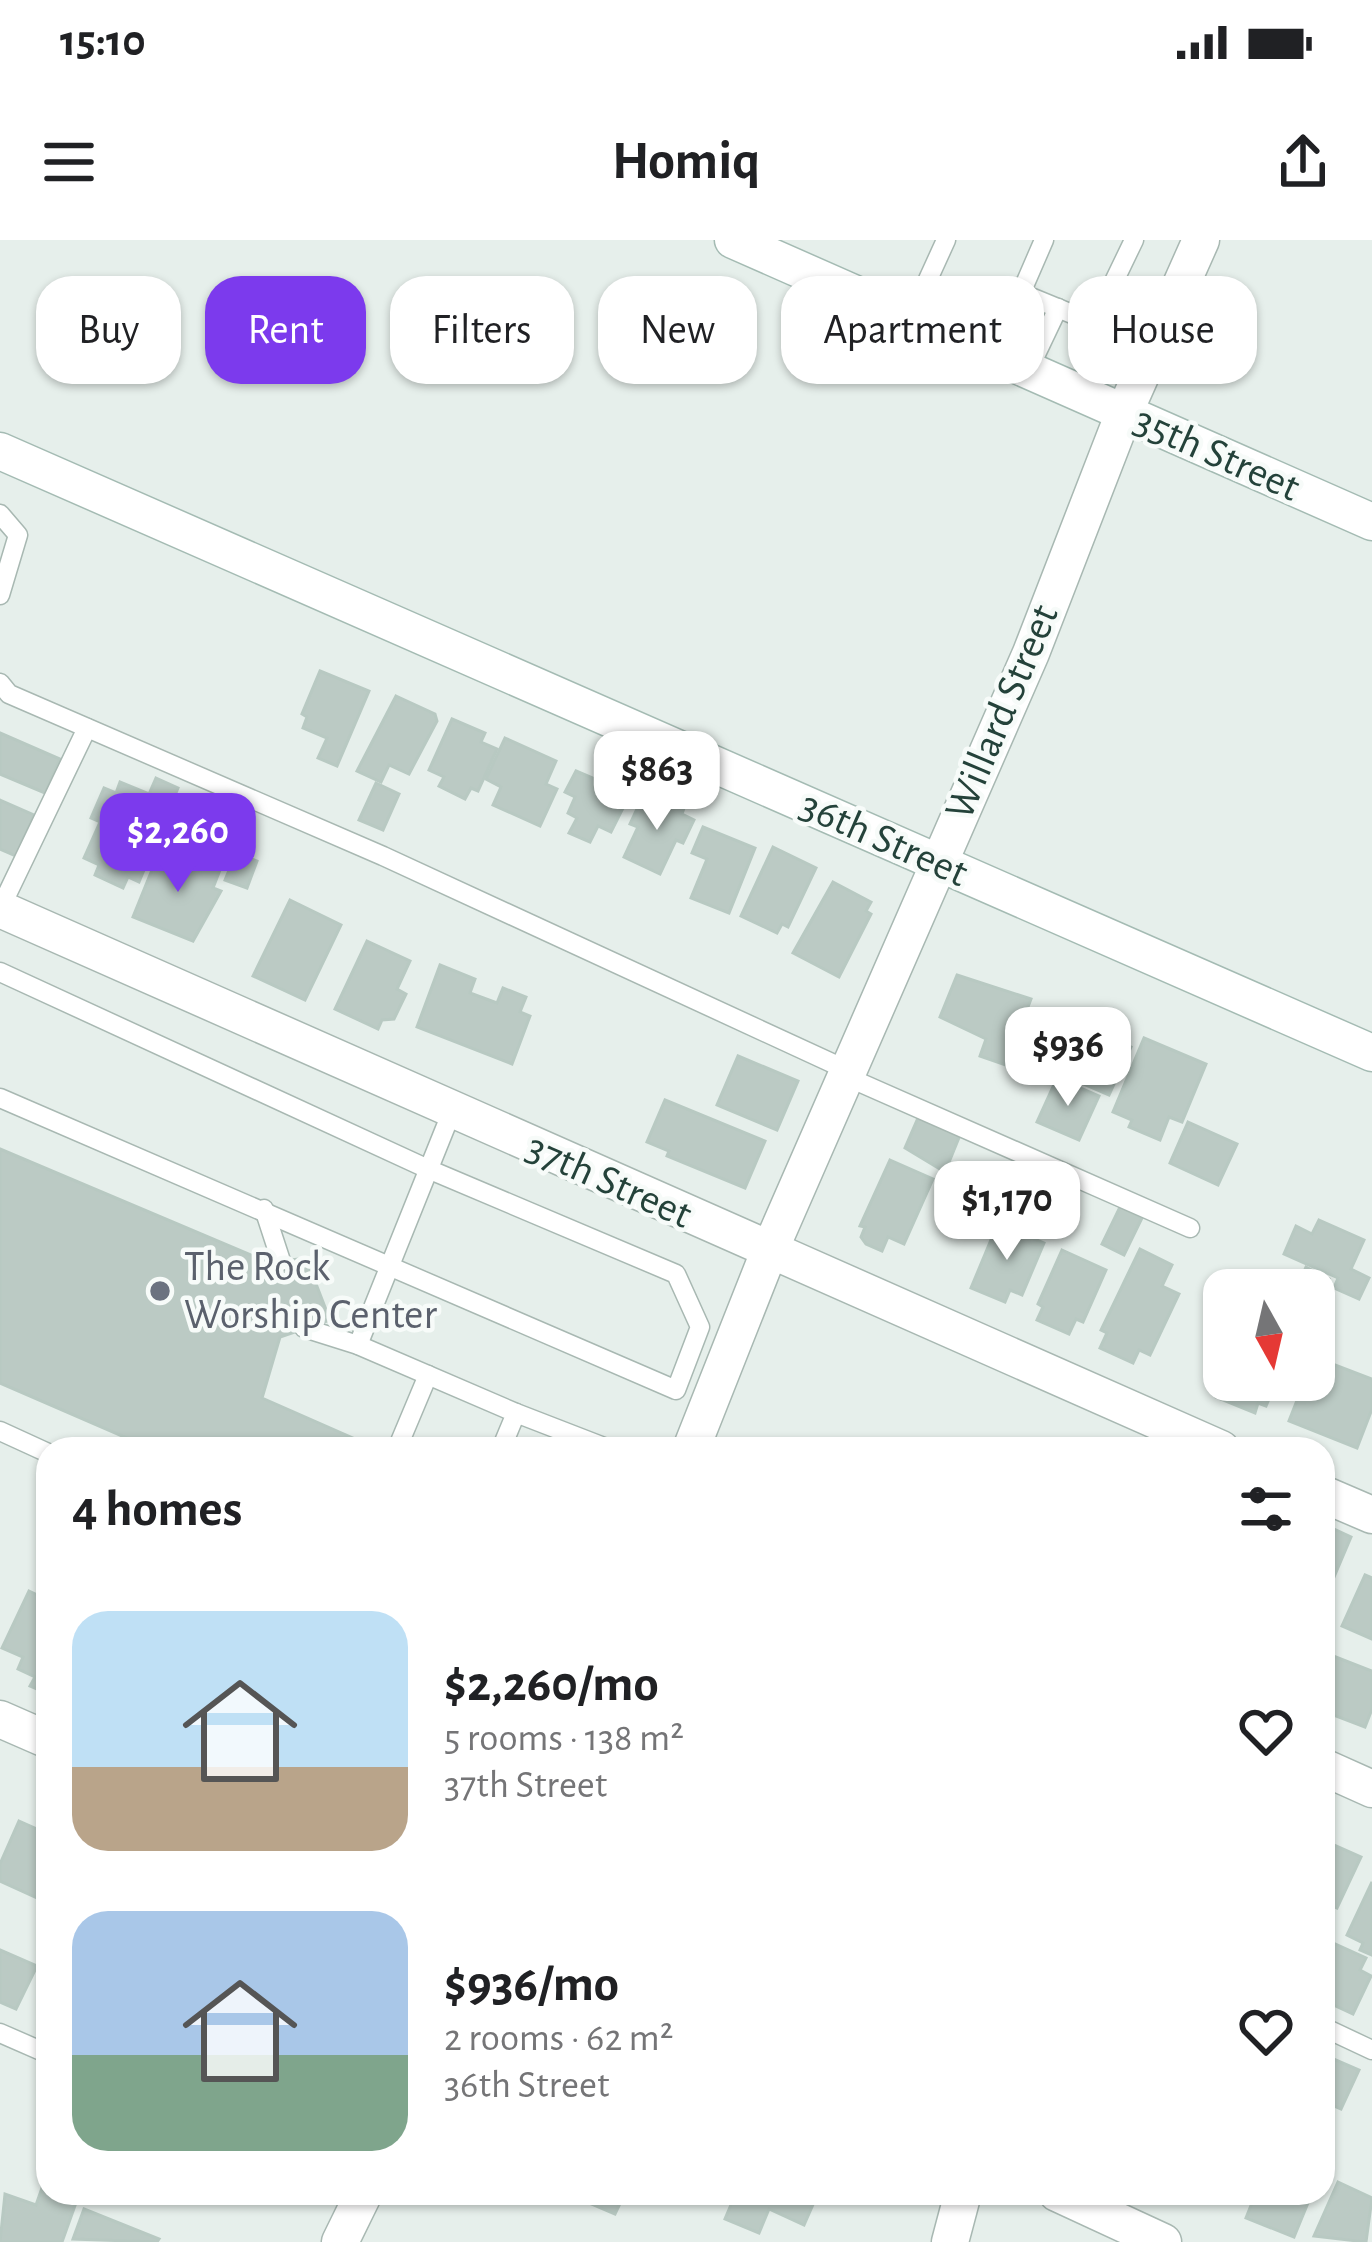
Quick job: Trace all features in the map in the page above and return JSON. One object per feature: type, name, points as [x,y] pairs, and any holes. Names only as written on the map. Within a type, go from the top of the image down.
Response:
[{"type":"street","name":"35th Street","points":[[733,240],[814,276]]},
{"type":"street","name":"Willard Street","points":[[696,1437],[769,1252],[1031,653],[1124,413],[1202,240]]},
{"type":"street","name":"35th Street","points":[[1044,377],[1372,522]]},
{"type":"street","name":"36th Street","points":[[0,451],[1372,1053]]},
{"type":"street","name":"37th Street","points":[[0,909],[1193,1437]]},
{"type":"street","points":[[1335,1499],[1372,1515]]},
{"type":"street","points":[[0,1719],[36,1735]]},
{"type":"street","points":[[1335,1772],[1372,1789]]},
{"type":"street","points":[[340,2242],[357,2205]]},
{"type":"street","points":[[950,2242],[960,2205]]},
{"type":"street","points":[[1083,2205],[1163,2242]]},
{"type":"lane","points":[[930,276],[946,240]]},
{"type":"lane","points":[[1044,240],[1021,293],[1094,323],[1135,240]]},
{"type":"lane","points":[[1044,337],[1058,308]]},
{"type":"lane","points":[[0,514],[18,535],[0,596]]},
{"type":"lane","points":[[0,682],[9,694],[383,856],[1190,1228]]},
{"type":"lane","points":[[0,909],[87,728]]},
{"type":"lane","points":[[0,972],[428,1169],[676,1274],[700,1327],[676,1390],[390,1262],[0,1098]]},
{"type":"lane","points":[[358,1345],[452,1111]]},
{"type":"lane","points":[[264,1209],[281,1261]]},
{"type":"lane","points":[[304,1328],[358,1345],[578,1437]]},
{"type":"lane","points":[[402,1437],[428,1375]]},
{"type":"lane","points":[[506,1437],[516,1413]]},
{"type":"lane","points":[[0,1431],[36,1448]]},
{"type":"lane","points":[[0,2033],[36,2049]]},
{"type":"lane","points":[[1335,2033],[1372,2050]]},
{"type":"building","points":[[320,671],[369,691],[337,766],[318,758],[327,738],[303,728],[307,717],[302,714]]},
{"type":"building","points":[[396,696],[435,714],[437,721],[409,774],[389,765],[381,782],[357,771]]},
{"type":"building","points":[[452,719],[485,733],[481,742],[497,749],[478,791],[471,788],[465,799],[439,786],[444,777],[429,770]]},
{"type":"building","points":[[0,733],[60,759],[45,793],[0,774]]},
{"type":"building","points":[[505,738],[556,761],[546,784],[557,789],[540,826],[493,805],[501,787],[486,779]]},
{"type":"building","points":[[576,771],[630,794],[611,832],[598,826],[590,842],[569,833],[577,818],[568,813],[575,797],[565,792]]},
{"type":"building","points":[[156,778],[178,788],[139,882],[128,877],[123,888],[95,875],[99,865],[84,858],[100,822],[91,818],[104,788],[116,793],[120,782],[149,794]]},
{"type":"building","points":[[376,783],[399,794],[383,830],[359,820]]},
{"type":"building","points":[[643,796],[684,808],[682,814],[694,820],[683,843],[676,840],[660,874],[624,857],[638,827],[630,824]]},
{"type":"building","points":[[0,800],[34,815],[16,856],[0,849]]},
{"type":"building","points":[[703,827],[755,848],[729,913],[691,898],[707,859],[692,853]]},
{"type":"building","points":[[773,847],[816,868],[788,927],[782,924],[777,933],[741,916]]},
{"type":"building","points":[[160,850],[220,870],[213,888],[221,891],[193,941],[133,917]]},
{"type":"building","points":[[236,853],[257,861],[247,888],[225,880]]},
{"type":"building","points":[[833,882],[871,902],[866,911],[871,914],[839,977],[793,953]]},
{"type":"building","points":[[290,900],[341,925],[305,1000],[253,976]]},
{"type":"building","points":[[367,941],[410,961],[397,989],[406,994],[394,1019],[382,1020],[378,1029],[335,1009]]},
{"type":"building","points":[[440,965],[475,979],[470,993],[497,1003],[503,988],[526,997],[520,1012],[530,1016],[512,1064],[417,1027]]},
{"type":"building","points":[[957,975],[1031,999],[1006,1065],[980,1056],[986,1039],[940,1017]]},
{"type":"building","points":[[1084,1011],[1126,1029],[1120,1042],[1131,1047],[1109,1095],[1056,1072]]},
{"type":"building","points":[[1144,1038],[1206,1064],[1182,1122],[1169,1117],[1160,1140],[1129,1127],[1132,1120],[1113,1112]]},
{"type":"building","points":[[738,1056],[798,1081],[777,1130],[717,1105]]},
{"type":"building","points":[[1057,1078],[1099,1096],[1079,1140],[1037,1122]]},
{"type":"building","points":[[665,1100],[765,1141],[745,1188],[667,1156],[669,1151],[647,1142]]},
{"type":"building","points":[[918,1118],[960,1135],[945,1172],[905,1148]]},
{"type":"building","points":[[1188,1122],[1237,1144],[1218,1185],[1170,1163]]},
{"type":"building","name":"The Rock Worship Center","points":[[0,1149],[270,1263],[306,1258],[330,1320],[280,1337],[262,1398],[351,1437],[124,1437],[0,1383]]},
{"type":"building","points":[[890,1160],[933,1179],[904,1244],[888,1237],[882,1251],[866,1244],[861,1237],[865,1227],[860,1226]]},
{"type":"building","points":[[1057,1179],[1078,1189],[1061,1225],[1040,1215]]},
{"type":"building","points":[[1120,1207],[1142,1218],[1124,1255],[1102,1244]]},
{"type":"building","points":[[1319,1220],[1364,1240],[1351,1269],[1369,1278],[1359,1299],[1335,1288],[1335,1269],[1318,1269],[1284,1254],[1296,1226],[1312,1234]]},
{"type":"building","points":[[998,1223],[1044,1243],[1022,1295],[1010,1290],[1005,1302],[971,1288]]},
{"type":"building","points":[[1140,1249],[1172,1265],[1162,1286],[1179,1294],[1150,1355],[1139,1350],[1133,1363],[1100,1348],[1107,1333],[1101,1330]]},
{"type":"building","points":[[1062,1250],[1106,1270],[1083,1322],[1076,1319],[1069,1334],[1037,1320],[1043,1307],[1038,1304]]},
{"type":"building","points":[[1335,1365],[1372,1379],[1372,1409],[1357,1448],[1289,1421],[1297,1401],[1335,1401]]},
{"type":"building","points":[[1226,1401],[1268,1401],[1266,1406],[1258,1403],[1255,1413]]},
{"type":"building","points":[[1335,1529],[1351,1537],[1335,1575]]},
{"type":"building","points":[[1365,1575],[1372,1578],[1372,1639],[1342,1626]]},
{"type":"building","points":[[29,1591],[36,1594],[36,1689],[30,1686],[35,1677],[18,1669],[23,1657],[2,1648]]},
{"type":"building","points":[[1335,1657],[1372,1671],[1372,1709],[1365,1727],[1335,1716]]},
{"type":"building","points":[[19,1821],[36,1829],[36,1898],[0,1881],[0,1864]]},
{"type":"building","points":[[1335,1845],[1361,1857],[1335,1907]]},
{"type":"building","points":[[1372,1882],[1372,1955],[1360,1950],[1363,1943],[1347,1935]]},
{"type":"building","points":[[1335,1944],[1366,1958],[1360,1970],[1371,1976],[1353,2014],[1335,2006]]},
{"type":"building","points":[[0,1950],[36,1968],[16,2009],[0,2002]]},
{"type":"building","points":[[1335,2060],[1359,2070],[1341,2109],[1335,2106]]},
{"type":"building","points":[[1338,2182],[1372,2198],[1366,2242],[1314,2236],[1328,2205],[1335,2205]]},
{"type":"building","points":[[5,2194],[36,2205],[75,2205],[62,2242],[0,2242]]},
{"type":"building","points":[[594,2205],[619,2205],[615,2214]]},
{"type":"building","points":[[731,2205],[813,2205],[804,2225],[769,2209],[759,2233],[725,2219]]},
{"type":"building","points":[[1251,2205],[1307,2205],[1294,2237],[1246,2218]]},
{"type":"building","points":[[84,2209],[159,2239],[73,2239]]},
{"type":"place","name":"The Rock Worship Center","points":[[160,1291]]}]
